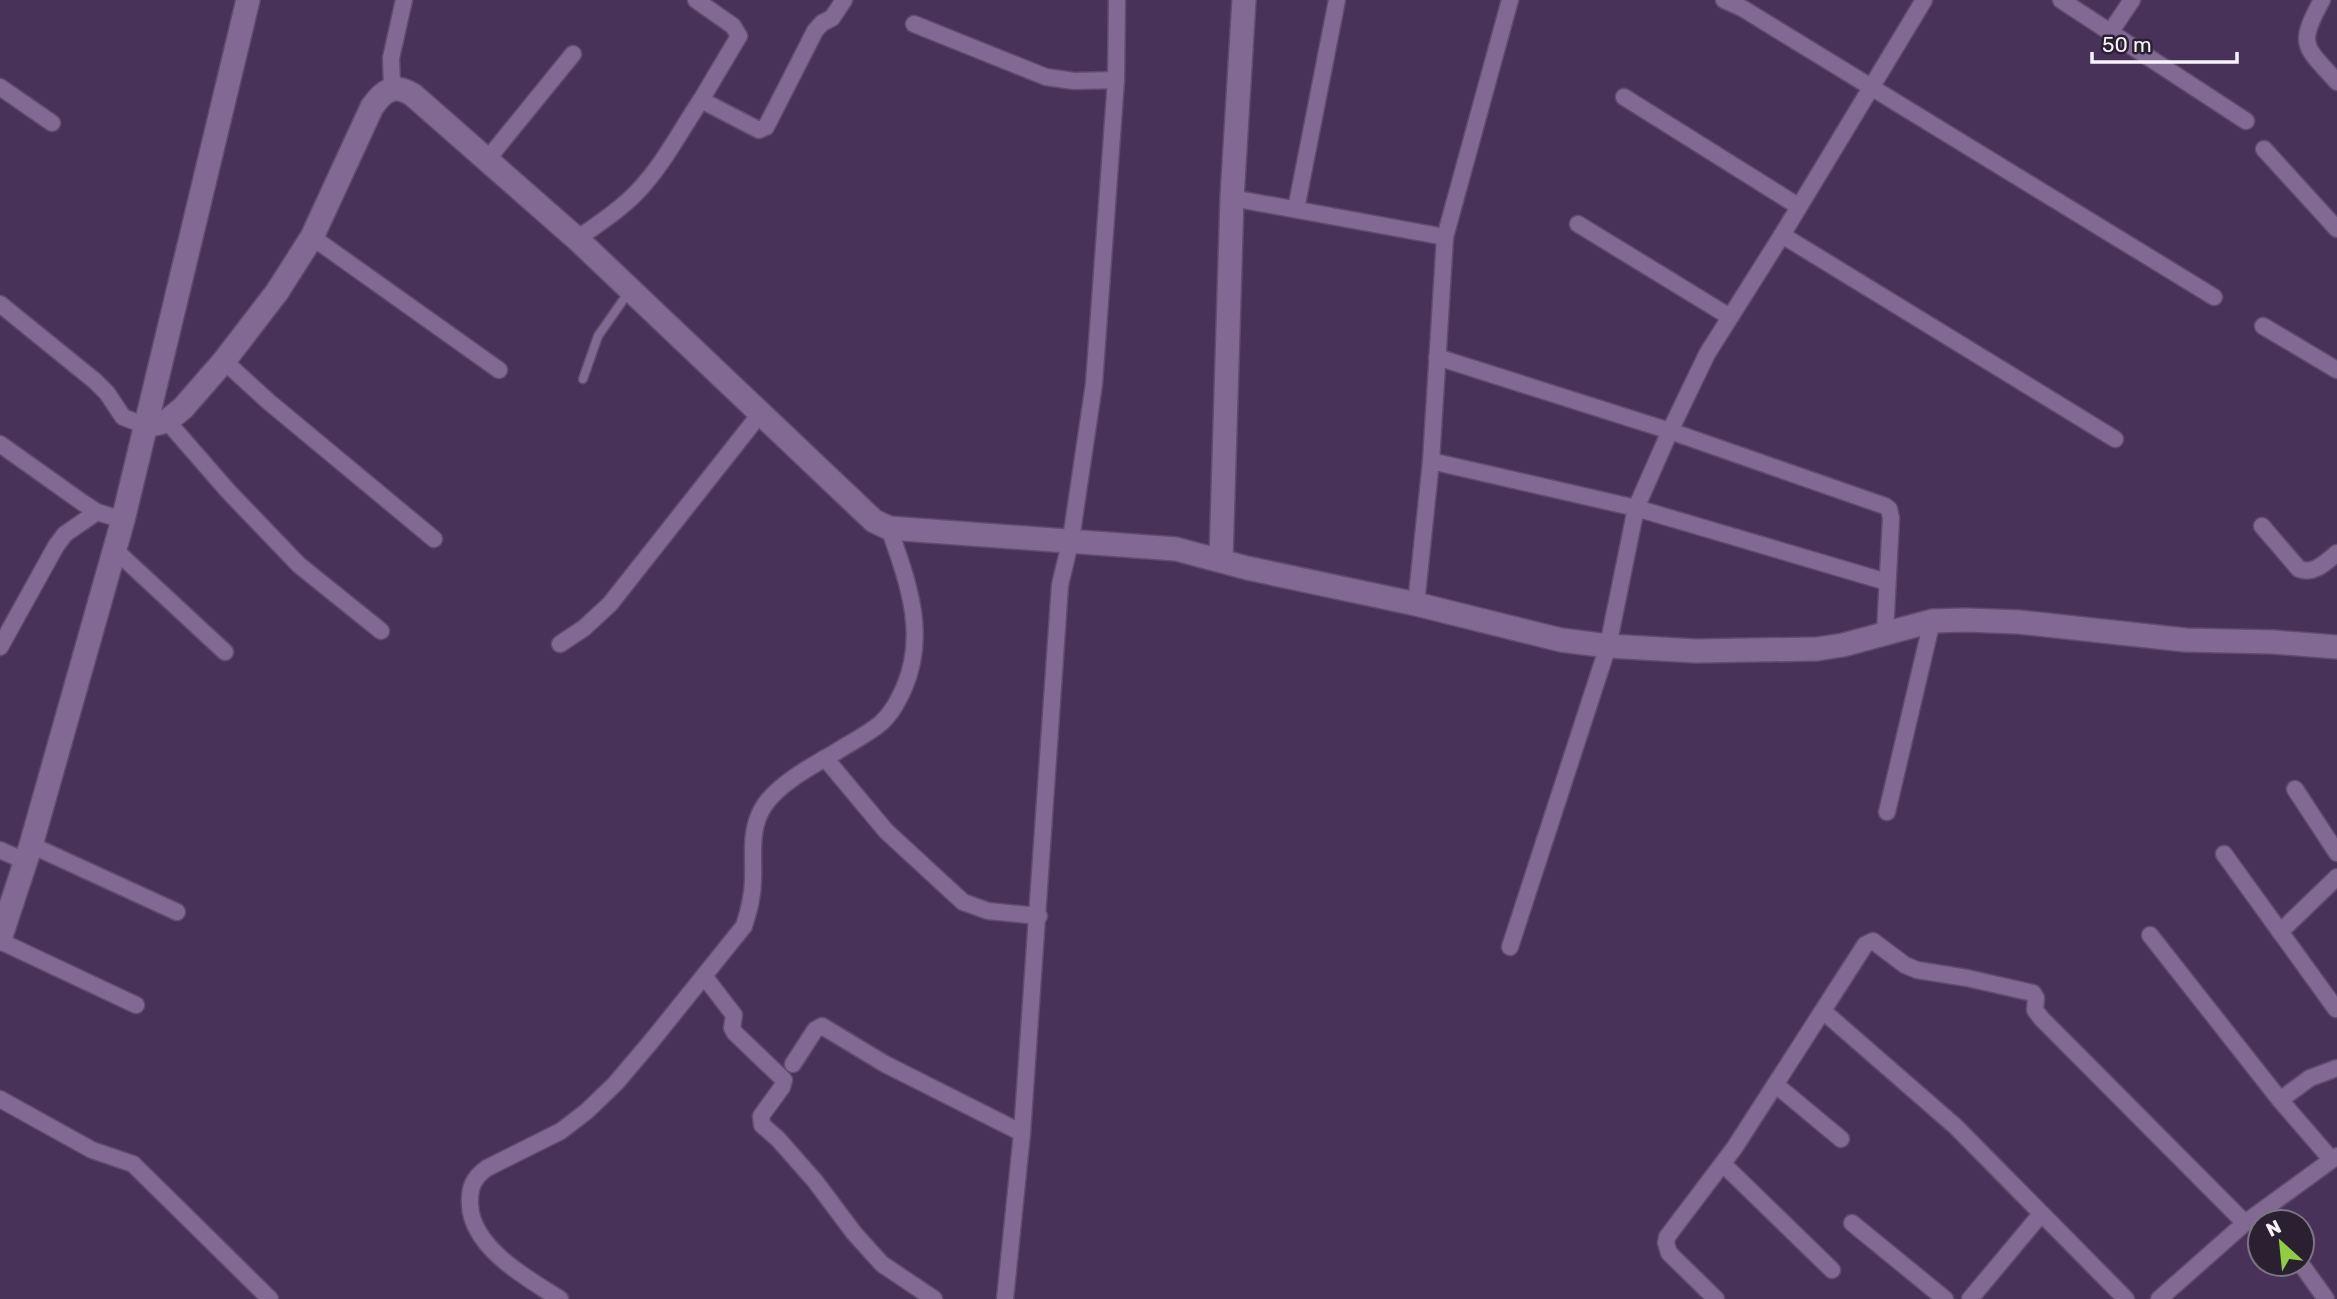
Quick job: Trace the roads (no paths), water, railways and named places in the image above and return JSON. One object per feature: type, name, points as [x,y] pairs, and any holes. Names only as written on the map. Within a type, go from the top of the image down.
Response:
[{"type":"street","points":[[136,1005],[0,940],[28,853],[114,549],[156,424],[173,302],[248,0]]},
{"type":"street","points":[[393,88],[391,58],[404,0]]},
{"type":"street","points":[[577,239],[613,213],[650,177],[739,36],[733,26],[696,0]]},
{"type":"street","points":[[701,100],[759,130],[766,127],[815,31],[822,23],[832,18],[844,0]]},
{"type":"street","points":[[1005,1299],[1022,1133],[1060,584],[1071,539],[1095,372],[1116,79],[1117,0]]},
{"type":"street","points":[[1221,559],[1232,198],[1244,0]]},
{"type":"street","points":[[1296,209],[1337,0]]},
{"type":"street","points":[[1416,604],[1431,461],[1445,237],[1510,0]]},
{"type":"street","points":[[1724,0],[1742,8],[2214,297]]},
{"type":"street","points":[[1510,947],[1608,646],[1636,508],[1670,430],[1707,354],[1924,0]]},
{"type":"street","points":[[2060,0],[2246,121]]},
{"type":"street","points":[[2111,31],[2132,0]]},
{"type":"street","points":[[2322,0],[2307,27],[2306,40],[2316,58],[2337,82]]},
{"type":"street","points":[[914,24],[1046,77],[1074,81],[1116,79]]},
{"type":"street","points":[[486,161],[573,54]]},
{"type":"street","points":[[0,87],[51,124]]},
{"type":"street","points":[[156,424],[183,408],[224,361],[277,292],[312,237],[372,107],[379,96],[393,88],[399,88],[413,95],[577,239],[874,521],[889,528],[1071,539],[1176,549],[1247,568],[1416,604],[1561,640],[1608,646],[1696,651],[1817,649],[1843,645],[1932,621],[2019,622],[2185,640],[2337,647]]},
{"type":"street","points":[[1624,97],[1798,206]]},
{"type":"street","points":[[2264,149],[2337,229]]},
{"type":"street","points":[[1232,198],[1445,237]]},
{"type":"street","points":[[1578,223],[1730,317]]},
{"type":"street","points":[[1782,235],[2115,439]]},
{"type":"street","points":[[312,237],[499,370]]},
{"type":"street","points":[[0,304],[101,387],[123,417],[156,424],[228,491],[299,565],[381,631]]},
{"type":"street","points":[[2263,326],[2337,370]]},
{"type":"street","points":[[1437,357],[1670,430],[1885,506],[1889,509],[1891,518],[1885,633]]},
{"type":"street","points":[[224,361],[269,402],[434,539]]},
{"type":"street","points":[[560,644],[584,628],[610,604],[760,414]]},
{"type":"street","points":[[0,444],[97,512],[123,520]]},
{"type":"street","points":[[1431,461],[1636,508],[1887,582]]},
{"type":"street","points":[[0,647],[56,546],[71,529],[97,512]]},
{"type":"street","points":[[2262,526],[2299,569],[2314,570],[2337,553]]},
{"type":"street","points":[[560,1299],[514,1269],[484,1240],[470,1215],[471,1186],[476,1176],[486,1168],[561,1131],[616,1083],[744,926],[751,906],[752,840],[763,807],[783,788],[880,723],[894,709],[910,673],[916,649],[916,635],[911,595],[889,528]]},
{"type":"street","points":[[114,549],[226,652]]},
{"type":"street","points":[[1886,812],[1932,621]]},
{"type":"street","points":[[825,758],[886,831],[963,902],[988,911],[1038,916]]},
{"type":"street","points":[[2295,789],[2337,853]]},
{"type":"street","points":[[0,850],[28,853],[177,912]]},
{"type":"street","points":[[2224,854],[2336,1009]]},
{"type":"street","points":[[2280,932],[2337,877]]},
{"type":"street","points":[[2150,935],[2280,1100],[2334,1157],[2276,1208]]},
{"type":"street","points":[[1716,1299],[1669,1252],[1666,1242],[1668,1237],[1723,1164],[1865,945],[1873,941],[1905,965],[1917,970],[2033,993],[2036,998],[2035,1010],[2041,1018],[2245,1223],[2159,1299]]},
{"type":"street","points":[[705,976],[734,1015],[732,1028],[735,1033],[784,1080],[761,1116],[762,1125],[815,1181],[854,1233],[882,1264],[934,1299]]},
{"type":"street","points":[[1823,1011],[1955,1126],[2126,1299]]},
{"type":"street","points":[[793,1064],[814,1030],[822,1026],[885,1064],[1022,1133]]},
{"type":"street","points":[[2280,1100],[2310,1078],[2337,1068]]},
{"type":"street","points":[[1776,1085],[1842,1139]]},
{"type":"street","points":[[0,1099],[92,1150],[133,1164],[270,1299]]},
{"type":"street","points":[[1723,1164],[1832,1270]]},
{"type":"street","points":[[1970,1299],[2040,1214]]},
{"type":"street","points":[[1852,1223],[1945,1299]]},
{"type":"street","points":[[2311,1278],[2326,1299]]},
{"type":"lane","points":[[583,379],[598,336],[631,289]]}]
